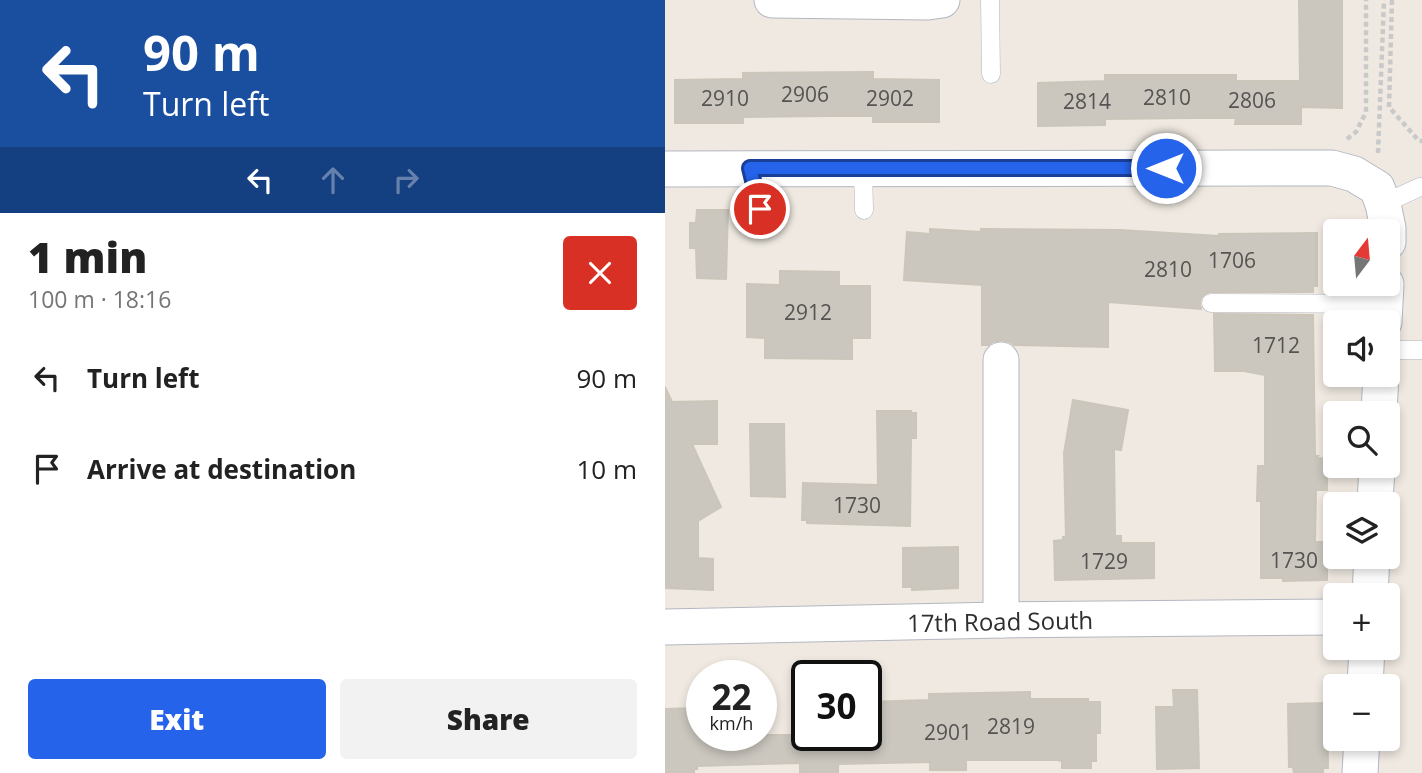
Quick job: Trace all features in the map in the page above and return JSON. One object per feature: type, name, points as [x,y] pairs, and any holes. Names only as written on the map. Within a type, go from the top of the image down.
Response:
[{"type":"street","points":[[772,0],[942,0]]},
{"type":"street","points":[[665,169],[1332,168],[1355,174],[1379,185],[1386,219]]},
{"type":"street","points":[[1001,360],[1001,620]]},
{"type":"street","name":"17th Road South","points":[[665,626],[1323,617]]},
{"type":"street","points":[[1360,773],[1361,751]]},
{"type":"lane","points":[[990,0],[991,74]]},
{"type":"lane","points":[[750,168],[760,209]]},
{"type":"lane","points":[[863,168],[864,210]]},
{"type":"lane","points":[[1379,185],[1420,187]]},
{"type":"lane","points":[[1211,303],[1385,303]]},
{"type":"lane","points":[[1400,350],[1422,350]]},
{"type":"path","points":[[1338,147],[1356,132],[1366,112],[1366,0]]},
{"type":"path","points":[[1379,185],[1384,0]]},
{"type":"path","points":[[1392,0],[1389,107],[1419,141],[1422,141]]},
{"type":"building","points":[[1299,0],[1342,0],[1342,108],[1301,107],[1301,124],[1235,124],[1236,118],[1190,118],[1105,119],[1105,125],[1038,126],[1038,83],[1105,81],[1105,75],[1236,75],[1236,81],[1300,81]]},
{"type":"building","points":[[873,72],[873,79],[939,80],[939,122],[873,122],[873,116],[828,116],[743,117],[743,123],[675,123],[675,80],[743,79],[743,73]]},
{"type":"building","points":[[697,210],[728,210],[726,279],[697,278],[696,248],[690,248],[690,223],[696,223]]},
{"type":"building","points":[[930,229],[981,232],[981,229],[1120,230],[1219,236],[1317,233],[1317,286],[1313,286],[1313,292],[1210,292],[1201,298],[1201,309],[1108,302],[1108,347],[1014,345],[1002,340],[982,345],[982,285],[904,280],[907,232],[930,234]]},
{"type":"building","points":[[780,271],[839,272],[839,286],[870,286],[870,338],[852,338],[852,359],[765,358],[765,338],[747,337],[747,284],[780,285]]},
{"type":"building","points":[[1214,314],[1313,315],[1315,456],[1323,459],[1323,478],[1327,478],[1327,490],[1316,490],[1315,542],[1323,542],[1323,569],[1327,569],[1327,580],[1283,581],[1283,578],[1261,578],[1261,501],[1257,501],[1258,466],[1265,466],[1265,375],[1244,371],[1215,371]]},
{"type":"building","points":[[665,387],[672,402],[717,401],[717,444],[692,444],[721,507],[698,521],[698,558],[713,559],[713,590],[665,588]]},
{"type":"building","points":[[1073,400],[1128,410],[1121,450],[1114,449],[1115,536],[1121,536],[1121,543],[1154,543],[1154,578],[1055,580],[1054,541],[1066,537],[1064,453]]},
{"type":"building","points":[[877,411],[916,413],[916,438],[911,438],[910,526],[807,523],[807,520],[802,520],[803,483],[878,485]]},
{"type":"building","points":[[750,424],[784,424],[785,497],[751,496]]},
{"type":"building","points":[[958,547],[958,588],[912,590],[912,587],[903,587],[903,548]]},
{"type":"building","points":[[1173,690],[1197,690],[1199,768],[1157,769],[1156,707],[1174,707]]},
{"type":"building","points":[[1030,692],[1030,699],[1088,699],[1088,702],[1100,702],[1096,761],[1091,761],[1091,768],[1062,768],[1062,761],[1057,760],[966,760],[966,770],[930,770],[930,762],[838,764],[838,773],[800,773],[800,763],[697,766],[694,773],[665,773],[665,709],[686,708],[686,751],[777,751],[777,735],[791,735],[791,751],[882,751],[882,701],[929,700],[929,694]]},
{"type":"building","points":[[1323,703],[1323,751],[1328,751],[1328,768],[1323,768],[1323,773],[1294,773],[1293,767],[1289,767],[1288,704]]},
{"type":"route","points":[[760,209],[750,168],[1166,168]]}]
